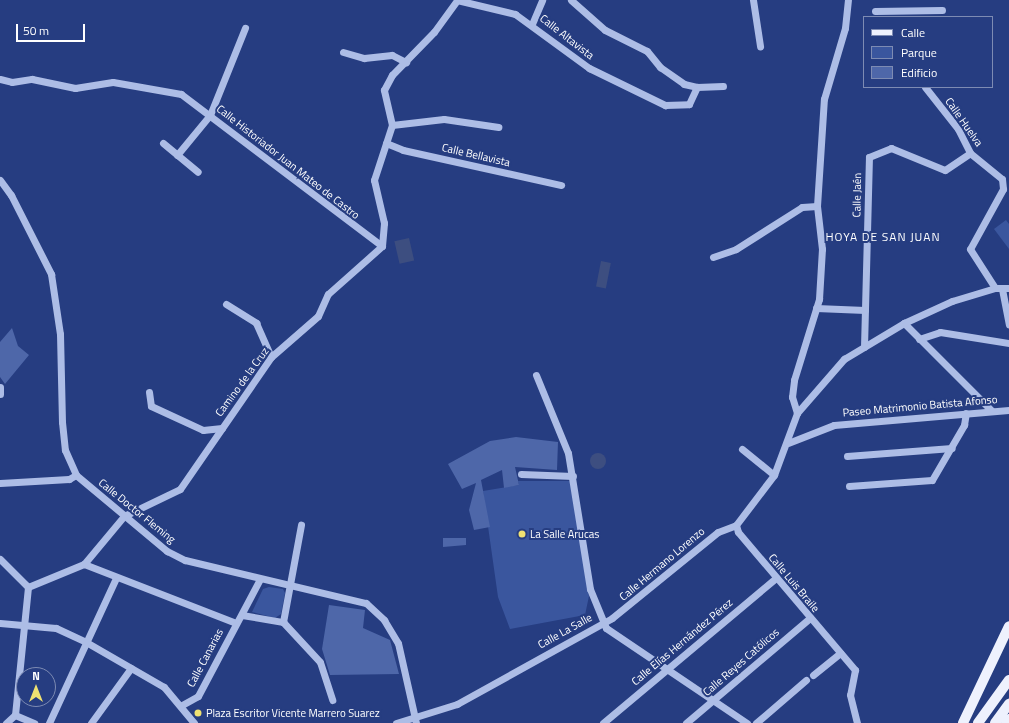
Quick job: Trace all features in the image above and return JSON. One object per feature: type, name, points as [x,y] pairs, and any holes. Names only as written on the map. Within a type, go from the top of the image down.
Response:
[{"type":"main road","points":[[963,723],[1009,626]]},
{"type":"main road","points":[[978,723],[1009,680]]},
{"type":"main road","points":[[995,723],[1009,704]]},
{"type":"main road","points":[[1006,723],[1009,720]]},
{"type":"street","name":"Calle Altavista","points":[[457,0],[515,14],[532,24],[589,68],[665,105],[689,104],[697,87]]},
{"type":"street","points":[[382,246],[384,223],[374,180],[392,125],[384,90],[392,75],[406,62],[457,0]]},
{"type":"street","points":[[532,24],[542,0]]},
{"type":"street","points":[[571,0],[605,30],[648,51],[660,67],[697,87],[723,86]]},
{"type":"street","points":[[754,0],[760,46]]},
{"type":"street","points":[[797,413],[792,397],[794,380],[816,308],[822,249],[817,206],[824,99],[845,28],[848,0]]},
{"type":"street","points":[[874,11],[898,14],[942,10]]},
{"type":"street","points":[[177,155],[210,115],[245,28]]},
{"type":"street","points":[[343,52],[364,58],[392,55],[406,62]]},
{"type":"street","name":"Calle Historiador Juan Mateo de Castro","points":[[0,78],[12,82],[32,79],[75,88],[113,82],[181,94],[210,115],[260,156],[382,246]]},
{"type":"street","name":"Calle Huelva","points":[[926,88],[958,129],[970,153],[1002,179],[1002,189],[970,249],[1002,288]]},
{"type":"street","points":[[392,125],[444,119],[498,127]]},
{"type":"street","points":[[163,143],[198,172]]},
{"type":"street","name":"Calle Bellavista","points":[[386,143],[403,150],[562,185]]},
{"type":"street","name":"Calle Jaén","points":[[864,347],[869,157],[891,148],[945,170],[970,153]]},
{"type":"street","name":"Calle Doctor Fleming","points":[[0,180],[11,195],[51,274],[60,334],[62,422],[65,450],[76,475],[167,551],[185,560],[366,603],[384,620],[398,643],[415,720]]},
{"type":"street","points":[[713,257],[736,249],[802,207],[817,206]]},
{"type":"street","name":"Camino de la Cruz","points":[[124,516],[180,489],[271,357],[318,316],[328,294],[382,246]]},
{"type":"street","points":[[736,524],[774,476],[788,443],[797,413],[844,359],[904,323],[952,301],[1002,288],[1009,324]]},
{"type":"street","points":[[226,304],[256,323],[271,357]]},
{"type":"street","points":[[816,308],[865,310]]},
{"type":"street","points":[[904,323],[992,412]]},
{"type":"street","points":[[919,339],[940,332],[1009,343]]},
{"type":"street","name":"Calle La Salle","points":[[396,723],[415,720],[457,704],[603,622],[590,589],[573,476],[568,453],[536,375]]},
{"type":"street","points":[[149,392],[151,406],[203,430],[222,428]]},
{"type":"street","points":[[976,413],[983,402]]},
{"type":"street","name":"Paseo Matrimonio Batista Afonso","points":[[788,443],[834,425],[1009,410]]},
{"type":"street","points":[[849,486],[932,480],[952,448],[966,413]]},
{"type":"street","points":[[847,456],[952,448]]},
{"type":"street","points":[[742,449],[774,476]]},
{"type":"street","points":[[521,474],[573,476]]},
{"type":"street","points":[[0,483],[70,480],[76,475]]},
{"type":"street","points":[[28,587],[84,564],[124,516]]},
{"type":"street","name":"Calle Luis Braile","points":[[736,524],[738,532],[855,670],[850,695],[857,723]]},
{"type":"street","name":"Calle Hermano Lorenzo","points":[[603,622],[624,610],[718,532],[736,524]]},
{"type":"street","points":[[282,622],[290,586],[300,525]]},
{"type":"street","points":[[0,561],[28,587]]},
{"type":"street","points":[[84,564],[116,578],[236,623]]},
{"type":"street","points":[[49,723],[116,578]]},
{"type":"street","name":"Calle Elías Hernández Pérez","points":[[603,723],[776,578]]},
{"type":"street","name":"Calle Canarias","points":[[182,705],[198,696],[260,579]]},
{"type":"street","points":[[6,723],[15,715],[28,587]]},
{"type":"street","points":[[242,615],[282,622],[320,662],[332,700]]},
{"type":"street","name":"Calle Reyes Católicos","points":[[686,723],[810,618]]},
{"type":"street","points":[[603,622],[668,669],[748,723]]},
{"type":"street","points":[[0,623],[56,628],[86,642],[164,687],[182,705],[194,723]]},
{"type":"street","points":[[813,675],[840,653]]},
{"type":"street","points":[[91,723],[131,668]]},
{"type":"street","points":[[756,723],[806,680]]},
{"type":"street","points":[[15,715],[34,723]]},
{"type":"green space","points":[[1006,220],[1009,224],[1009,249],[994,229]]},
{"type":"green space","points":[[518,481],[570,481],[589,596],[585,615],[510,629],[498,597],[483,491],[519,485]]},
{"type":"green space","points":[[269,587],[283,589],[285,593],[281,614],[275,618],[252,612],[263,589]]},
{"type":"shaded area","points":[[409,238],[414,260],[400,264],[394,241]]},
{"type":"shaded area","points":[[601,261],[611,263],[606,288],[596,287]]},
{"type":"shaded area","points":[[598,453],[604,455],[606,461],[604,467],[598,469],[592,467],[590,461],[592,455]]},
{"type":"building","points":[[12,328],[18,346],[29,355],[5,384],[0,377],[0,342]]},
{"type":"building","points":[[516,437],[558,442],[557,470],[515,467],[519,485],[504,488],[502,470],[481,480],[490,527],[474,530],[469,510],[476,483],[462,489],[448,464],[490,441]]},
{"type":"building","points":[[443,538],[466,538],[466,545],[443,547]]},
{"type":"building","points":[[329,605],[365,610],[363,628],[390,640],[399,674],[330,675],[322,649]]},
{"type":"place","name":"La Salle Arucas","points":[[522,534]]},
{"type":"place","name":"Plaza Escritor Vicente Marrero Suarez","points":[[198,713]]},
{"type":"district","name":"HOYA DE SAN JUAN","points":[[883,237]]}]
